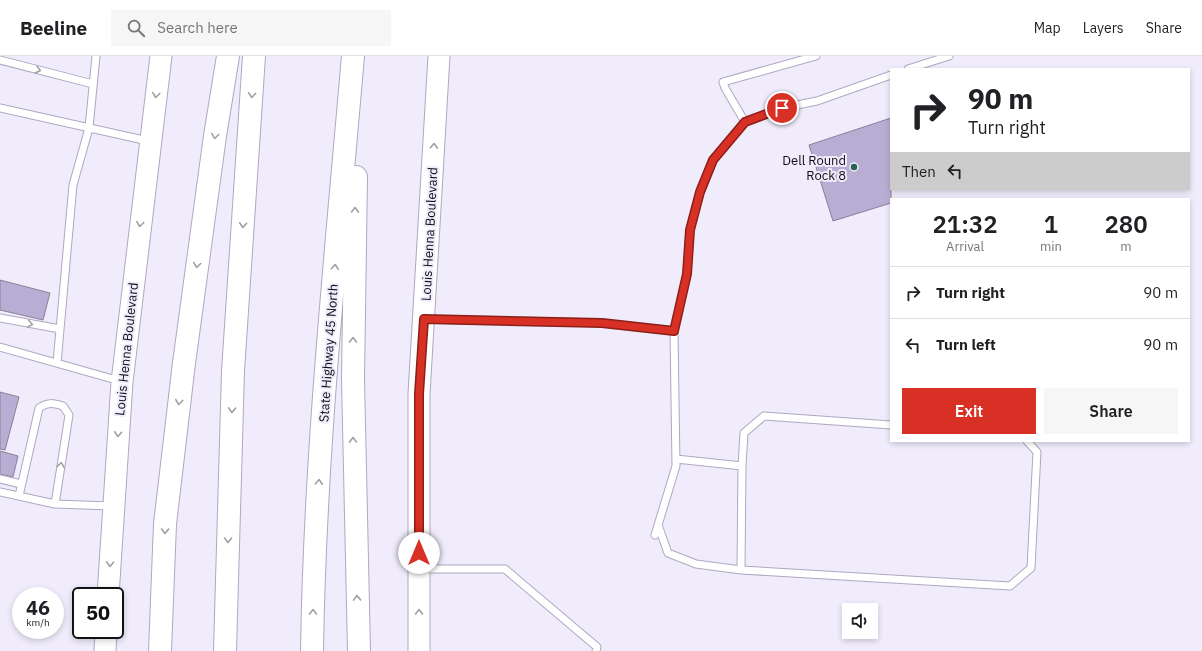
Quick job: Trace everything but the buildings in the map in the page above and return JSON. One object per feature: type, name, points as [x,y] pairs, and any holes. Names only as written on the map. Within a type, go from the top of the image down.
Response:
[{"type":"highway","points":[[160,651],[165,524],[184,363],[215,136],[228,56]]},
{"type":"highway","points":[[225,651],[233,372],[254,56]]},
{"type":"highway","name":"State Highway 45 North","points":[[312,651],[313,583],[326,376],[352,56]]},
{"type":"highway","points":[[357,56],[353,379],[358,651]]},
{"type":"main road","name":"Louis Henna Boulevard","points":[[108,587],[122,382],[161,56]]},
{"type":"main road","name":"Louis Henna Boulevard","points":[[419,651],[419,394],[439,56]]},
{"type":"main road","points":[[105,651],[106,639]]},
{"type":"lane","points":[[57,363],[72,185],[89,128],[96,56]]},
{"type":"lane","points":[[745,122],[724,88],[723,82],[816,56]]},
{"type":"lane","points":[[911,68],[939,57],[948,56]]},
{"type":"lane","points":[[0,60],[93,84]]},
{"type":"lane","points":[[655,535],[676,466],[674,331],[687,274],[690,230],[700,192],[713,160],[745,122],[782,108],[817,100],[890,75]]},
{"type":"lane","points":[[0,108],[150,142]]},
{"type":"lane","points":[[0,318],[60,329]]},
{"type":"lane","points":[[424,319],[602,323],[674,331]]},
{"type":"lane","points":[[0,347],[122,382]]},
{"type":"lane","points":[[19,496],[38,408],[45,403],[63,406],[69,415],[55,504]]},
{"type":"lane","points":[[741,570],[742,466],[744,433],[764,416],[890,425]]},
{"type":"lane","points":[[658,525],[668,552],[696,564],[741,570],[1010,586],[1031,568],[1037,452],[1028,442]]},
{"type":"lane","points":[[676,458],[742,466]]},
{"type":"lane","points":[[0,479],[21,484]]},
{"type":"lane","points":[[0,492],[55,504],[113,506]]},
{"type":"lane","points":[[419,569],[505,569],[597,647],[596,651]]},
{"type":"place","name":"Dell Round Rock 8","points":[[854,167]]},
{"type":"route","points":[[419,553],[419,394],[424,319],[602,323],[674,331],[687,274],[690,230],[700,192],[713,160],[745,122],[782,108]]}]
